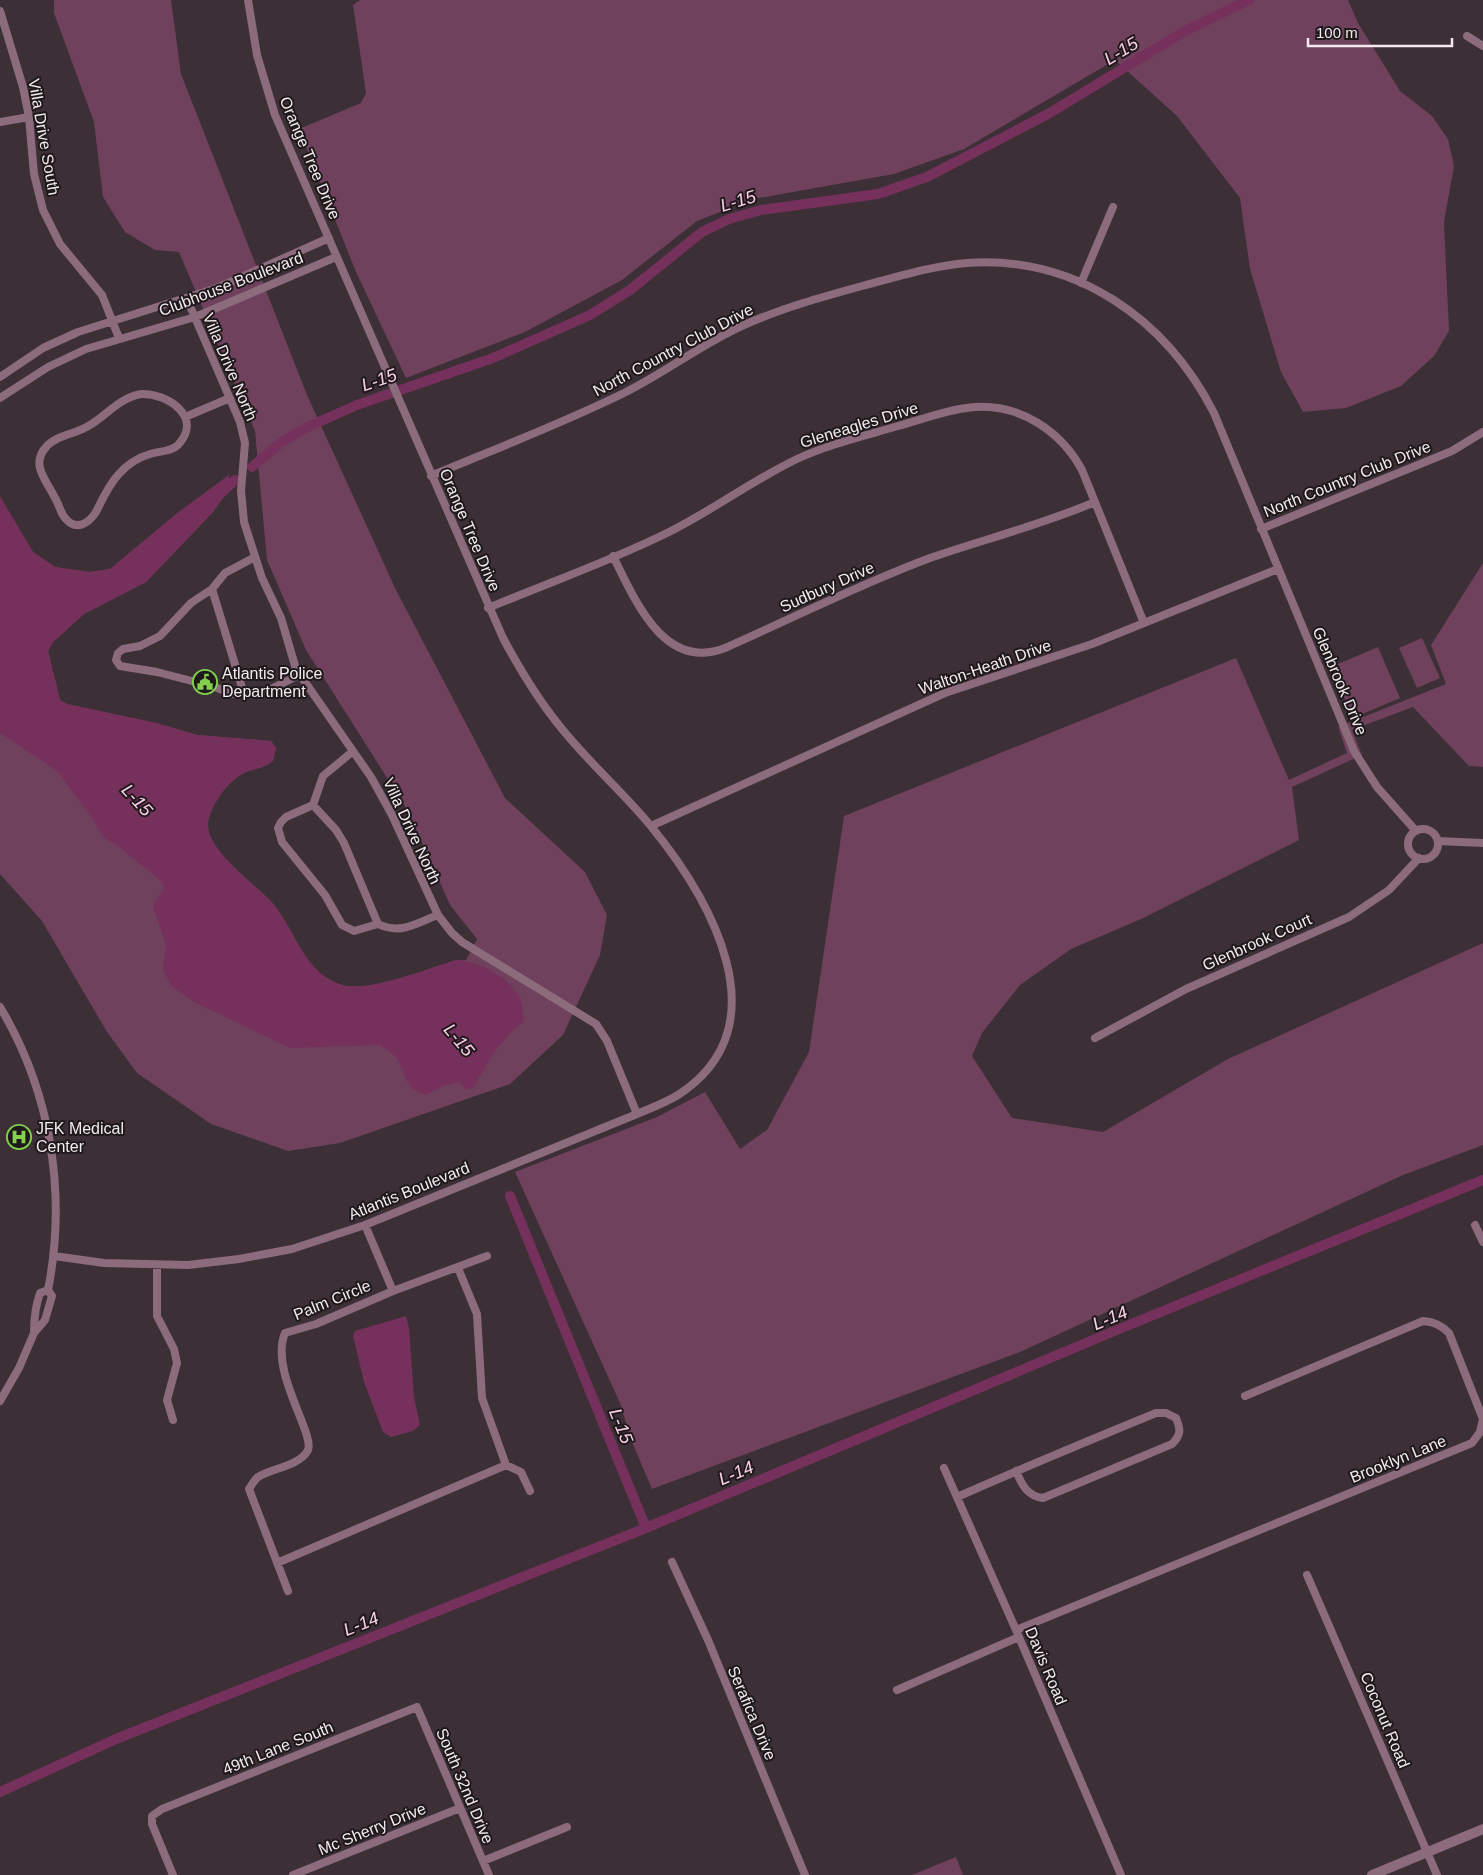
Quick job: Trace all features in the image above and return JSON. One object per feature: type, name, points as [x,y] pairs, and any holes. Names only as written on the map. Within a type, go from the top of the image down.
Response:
[{"type":"street","name":"Orange Tree Drive","points":[[248,0],[254,40],[265,85],[275,115],[488,608],[519,668],[552,717],[651,826],[692,886],[723,949],[732,980],[732,1012],[728,1028]]},
{"type":"street","name":"Villa Drive South","points":[[0,11],[20,78],[28,117],[34,174],[43,210],[60,244],[102,295],[120,338]]},
{"type":"street","points":[[1467,36],[1483,46]]},
{"type":"street","points":[[0,122],[28,117]]},
{"type":"street","points":[[1081,283],[1113,207]]},
{"type":"street","name":"Clubhouse Boulevard","points":[[0,377],[43,348],[78,332],[217,288],[329,238]]},
{"type":"street","name":"Clubhouse Boulevard","points":[[0,398],[48,367],[86,349],[195,317],[336,257]]},
{"type":"street","name":"North Country Club Drive","points":[[431,476],[631,390],[715,339],[767,315],[806,302],[923,270],[967,263],[1027,267],[1081,283],[1123,305],[1144,321],[1176,353],[1192,374],[1214,413],[1261,529],[1452,451],[1483,432]]},
{"type":"street","name":"Villa Drive North","points":[[187,299],[230,398],[244,436],[245,458],[241,506],[255,556],[281,618],[290,654],[299,675],[371,777],[392,815],[438,915],[462,942],[596,1024],[607,1041],[637,1114]]},
{"type":"street","points":[[148,394],[163,397],[176,406],[185,417],[186,430],[177,446],[142,457],[124,468],[107,488],[94,517],[89,522],[82,525],[72,524],[66,520],[40,472],[42,453],[51,442],[88,426],[119,402],[133,396],[148,394]]},
{"type":"street","points":[[185,417],[230,398]]},
{"type":"street","name":"Gleneagles Drive","points":[[488,608],[613,556],[700,516],[773,472],[822,448],[960,409],[991,407],[1014,412],[1041,424],[1053,433],[1078,464],[1144,624]]},
{"type":"street","name":"Sudbury Drive","points":[[613,556],[640,607],[661,636],[678,648],[706,653],[725,648],[892,573],[931,558],[1027,528],[1095,502]]},
{"type":"street","name":"Glenbrook Drive","points":[[1261,529],[1354,750],[1377,786],[1416,831],[1429,830],[1438,841],[1483,843]]},
{"type":"street","points":[[255,556],[226,573],[212,589],[191,603],[160,636],[140,646],[123,649],[118,653],[116,660],[120,666],[126,669],[157,672],[215,687],[232,694],[269,690],[299,675]]},
{"type":"street","name":"Walton-Heath Drive","points":[[651,826],[945,693],[1092,644],[1278,569]]},
{"type":"street","points":[[212,589],[244,694]]},
{"type":"street","points":[[352,752],[323,776],[313,805],[286,817],[281,822],[278,828],[282,842],[325,895],[342,926],[354,931],[378,924],[401,930],[438,915]]},
{"type":"street","points":[[313,805],[336,830],[344,843],[378,924]]},
{"type":"street","points":[[1416,831],[1410,835],[1408,844],[1411,853],[1419,858],[1432,855],[1438,841]]},
{"type":"street","name":"Glenbrook Court","points":[[1096,1038],[1186,989],[1348,917],[1389,890],[1419,858]]},
{"type":"street","points":[[0,1007],[27,1060],[45,1115],[54,1172],[57,1230],[48,1290],[52,1296],[45,1320],[34,1333],[19,1368],[0,1401]]},
{"type":"street","name":"Atlantis Boulevard","points":[[54,1256],[104,1263],[157,1265],[223,1262],[257,1256],[325,1239],[664,1103],[691,1085],[710,1064],[728,1028]]},
{"type":"street","name":"Palm Circle","points":[[365,1224],[393,1290]]},
{"type":"street","points":[[1475,1225],[1483,1242]]},
{"type":"street","name":"Palm Circle","points":[[288,1591],[249,1489],[257,1478],[303,1457],[308,1449],[309,1439],[289,1393],[281,1344],[285,1333],[316,1324],[393,1290],[487,1256]]},
{"type":"street","points":[[157,1265],[157,1316],[174,1349],[177,1363],[167,1400],[173,1420]]},
{"type":"street","points":[[458,1268],[477,1314],[482,1398],[506,1465],[520,1472],[530,1491]]},
{"type":"street","points":[[34,1333],[34,1312],[40,1293],[48,1290]]},
{"type":"street","name":"Brooklyn Lane","points":[[897,1690],[1018,1634],[1472,1443],[1482,1426],[1483,1419],[1449,1333],[1438,1324],[1423,1321],[1245,1396]]},
{"type":"street","points":[[957,1497],[1016,1471],[1156,1413],[1166,1413],[1176,1418],[1180,1428],[1179,1437],[1172,1444],[1043,1498],[1030,1494],[1023,1486],[1016,1471]]},
{"type":"street","points":[[277,1562],[506,1465]]},
{"type":"street","name":"Davis Road","points":[[944,1468],[1018,1634],[1121,1875]]},
{"type":"street","name":"Serafica Drive","points":[[672,1562],[705,1633],[805,1875]]},
{"type":"street","name":"Coconut Road","points":[[1307,1575],[1437,1875]]},
{"type":"street","name":"South 32nd Drive","points":[[417,1707],[489,1875]]},
{"type":"street","name":"49th Lane South","points":[[173,1875],[152,1824],[152,1816],[162,1809],[417,1707]]},
{"type":"street","name":"Mc Sherry Drive","points":[[293,1875],[460,1808]]},
{"type":"street","points":[[483,1861],[567,1827]]},
{"type":"street","points":[[1372,1875],[1483,1829]]},
{"type":"shaded area","points":[[54,0],[171,0],[181,74],[307,395],[396,590],[505,798],[585,872],[607,915],[600,955],[563,1035],[510,1084],[340,1143],[288,1151],[211,1124],[137,1073],[107,1032],[42,921],[0,874],[0,497],[33,552],[55,567],[89,572],[110,569],[175,515],[229,475],[227,492],[213,512],[146,582],[84,614],[53,642],[48,651],[60,700],[67,704],[156,723],[197,735],[271,741],[276,748],[273,761],[265,766],[242,774],[224,790],[211,811],[208,829],[221,853],[275,906],[302,952],[319,972],[329,980],[353,987],[367,986],[456,960],[466,960],[477,939],[450,905],[408,811],[306,650],[267,560],[255,431],[179,252],[155,250],[125,232],[103,197],[94,122],[54,13]]},
{"type":"shaded area","points":[[360,0],[1348,0],[1358,23],[1400,91],[1432,116],[1448,139],[1454,166],[1444,222],[1449,331],[1434,356],[1401,386],[1346,408],[1303,412],[1281,372],[1250,269],[1240,198],[1177,116],[1115,60],[964,149],[894,174],[753,199],[697,221],[622,280],[525,332],[406,378],[356,272],[299,129],[361,103],[366,93],[353,5]]},
{"type":"shaded area","points":[[1483,563],[1483,767],[1469,766],[1413,707],[1352,730],[1362,755],[1292,787],[1299,840],[1141,919],[1071,949],[1020,985],[982,1033],[972,1056],[1012,1118],[1103,1132],[1228,1059],[1483,943],[1483,1145],[1403,1175],[1020,1352],[652,1489],[632,1442],[620,1403],[515,1172],[657,1117],[705,1092],[740,1149],[767,1130],[809,1052],[844,816],[1236,658],[1289,780],[1347,753],[1338,727],[1446,684],[1431,645]]},
{"type":"shaded area","points":[[1422,638],[1440,678],[1417,688],[1399,648]]},
{"type":"shaded area","points":[[1378,647],[1400,698],[1353,718],[1331,667]]},
{"type":"shaded area","points":[[956,1857],[963,1875],[912,1875]]},
{"type":"water","points":[[229,475],[227,492],[213,512],[146,582],[84,614],[53,642],[48,651],[60,700],[67,704],[156,723],[197,735],[271,741],[276,748],[273,761],[236,778],[219,797],[209,818],[208,829],[213,841],[232,865],[275,906],[302,952],[319,972],[329,980],[353,987],[367,986],[456,960],[474,963],[492,971],[509,984],[521,1000],[524,1021],[508,1035],[484,1068],[474,1087],[466,1090],[459,1082],[445,1085],[426,1095],[413,1089],[407,1081],[397,1058],[380,1045],[290,1048],[196,1003],[172,987],[163,970],[166,945],[153,906],[164,888],[161,881],[118,846],[103,837],[92,818],[57,771],[0,733],[0,496],[33,552],[55,567],[89,572],[110,569],[175,515]]},
{"type":"water","points":[[406,1316],[409,1327],[414,1397],[420,1425],[413,1431],[391,1437],[383,1432],[364,1382],[353,1336],[355,1331]]},
{"type":"waterway","name":"L-15","points":[[252,467],[282,442],[305,428],[357,405],[493,358],[590,315],[630,290],[702,232],[729,219],[761,210],[878,194],[927,177],[1048,114],[1185,31],[1249,0]]},
{"type":"waterway","name":"L-15","points":[[218,496],[235,480]]},
{"type":"waterway","name":"L-14","points":[[0,1792],[116,1739],[646,1528],[1112,1332],[1483,1180]]},
{"type":"waterway","name":"L-15","points":[[510,1196],[646,1528]]},
{"type":"place","name":"Atlantis Police Department","points":[[205,682]]},
{"type":"place","name":"JFK Medical Center","points":[[19,1137]]}]
